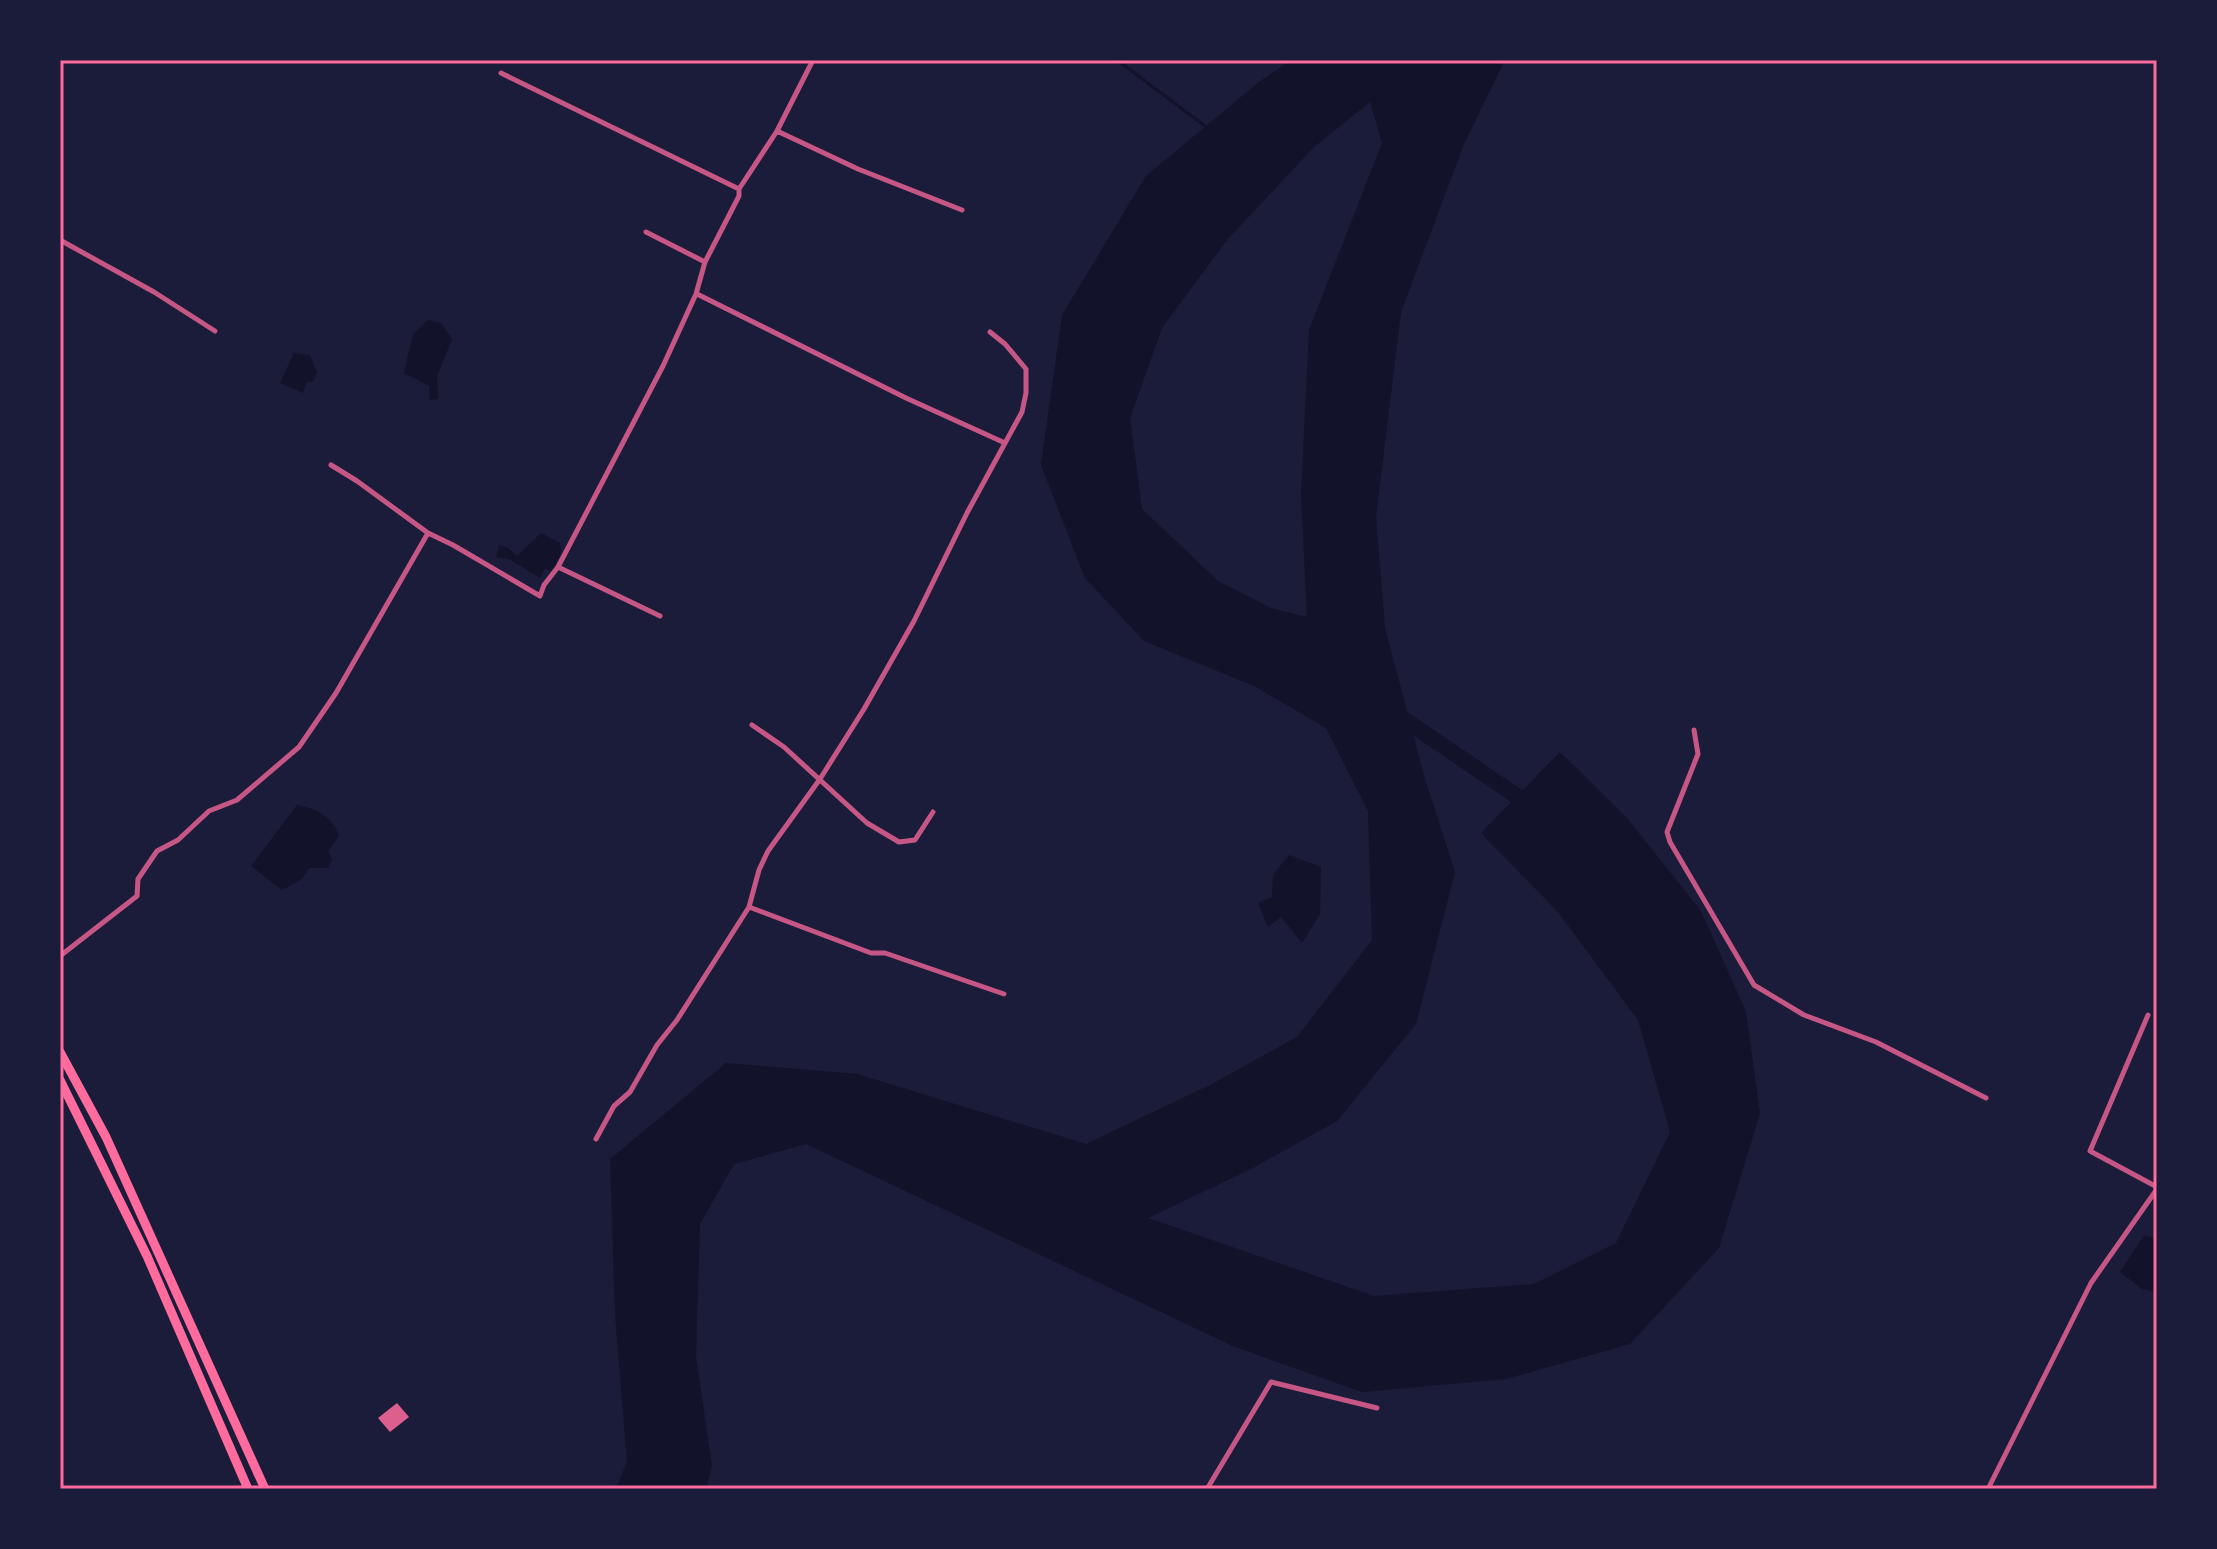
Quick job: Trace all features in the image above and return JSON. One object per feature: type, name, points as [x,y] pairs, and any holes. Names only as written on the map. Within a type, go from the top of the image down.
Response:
[{"type":"highway","points":[[60,1052],[106,1137],[265,1489]]},
{"type":"highway","points":[[60,1080],[147,1256],[248,1489]]},
{"type":"street","points":[[331,465],[428,533],[540,596],[663,366],[696,294],[705,262],[739,196],[739,189],[777,131],[813,60]]},
{"type":"street","points":[[501,73],[739,189]]},
{"type":"street","points":[[777,131],[858,169],[962,210]]},
{"type":"street","points":[[646,232],[705,262]]},
{"type":"street","points":[[60,240],[154,292],[215,331]]},
{"type":"street","points":[[696,294],[906,398],[1005,443]]},
{"type":"street","points":[[596,1139],[614,1106],[630,1092],[657,1045],[677,1020],[749,907],[759,870],[768,851],[820,779],[864,709],[914,621],[1022,412],[1026,369],[990,332]]},
{"type":"street","points":[[60,956],[137,896],[138,879],[157,851],[178,840],[209,811],[237,800],[299,747],[336,693],[428,533]]},
{"type":"street","points":[[558,567],[660,616]]},
{"type":"street","points":[[752,725],[784,747],[867,823],[899,842],[915,840],[933,812]]},
{"type":"street","points":[[1694,730],[1698,754],[1667,832],[1754,985],[1804,1015],[1876,1042],[1986,1098]]},
{"type":"street","points":[[749,907],[871,953],[885,953],[1004,994]]},
{"type":"street","points":[[1988,1489],[2091,1283],[2157,1188],[2090,1151],[2148,1015]]},
{"type":"street","points":[[1207,1489],[1271,1382],[1377,1408]]},
{"type":"shaded area","points":[[1291,60],[1505,60],[1464,144],[1401,312],[1376,517],[1385,628],[1425,779],[1455,872],[1416,1024],[1337,1121],[1253,1168],[1148,1218],[1374,1296],[1534,1284],[1616,1243],[1670,1132],[1638,1020],[1558,912],[1481,833],[1560,752],[1627,818],[1701,911],[1746,1012],[1760,1113],[1719,1248],[1630,1344],[1506,1379],[1362,1392],[1235,1347],[806,1144],[734,1164],[700,1224],[696,1357],[712,1466],[706,1489],[616,1489],[627,1462],[615,1314],[610,1159],[726,1063],[857,1074],[1086,1144],[1212,1084],[1297,1037],[1372,940],[1368,811],[1326,728],[1254,686],[1144,641],[1085,578],[1041,465],[1062,315],[1146,176],[1259,82]],"holes":[[[1370,102],[1382,143],[1309,330],[1301,495],[1307,617],[1271,608],[1218,581],[1142,509],[1130,418],[1162,328],[1227,240],[1314,147]]]},
{"type":"shaded area","points":[[428,320],[441,323],[452,339],[437,376],[438,399],[430,400],[429,386],[404,373],[413,334]]},
{"type":"shaded area","points":[[294,353],[310,355],[317,373],[313,382],[307,382],[303,393],[280,383]]},
{"type":"shaded area","points":[[541,533],[560,543],[561,553],[551,571],[545,568],[540,578],[509,559],[496,557],[499,545],[517,556]]},
{"type":"shaded area","points":[[297,805],[323,814],[339,836],[328,851],[332,859],[328,868],[309,868],[302,879],[282,890],[251,866]]},
{"type":"shaded area","points":[[1289,855],[1321,867],[1320,914],[1302,943],[1281,917],[1268,927],[1258,903],[1272,897],[1273,875]]},
{"type":"shaded area","points":[[2144,1235],[2157,1240],[2157,1292],[2142,1289],[2120,1272]]},
{"type":"building","points":[[397,1403],[409,1417],[390,1432],[378,1418]]},
{"type":"waterway","points":[[1117,60],[1205,126]]},
{"type":"waterway","points":[[1395,713],[1534,808]]}]
